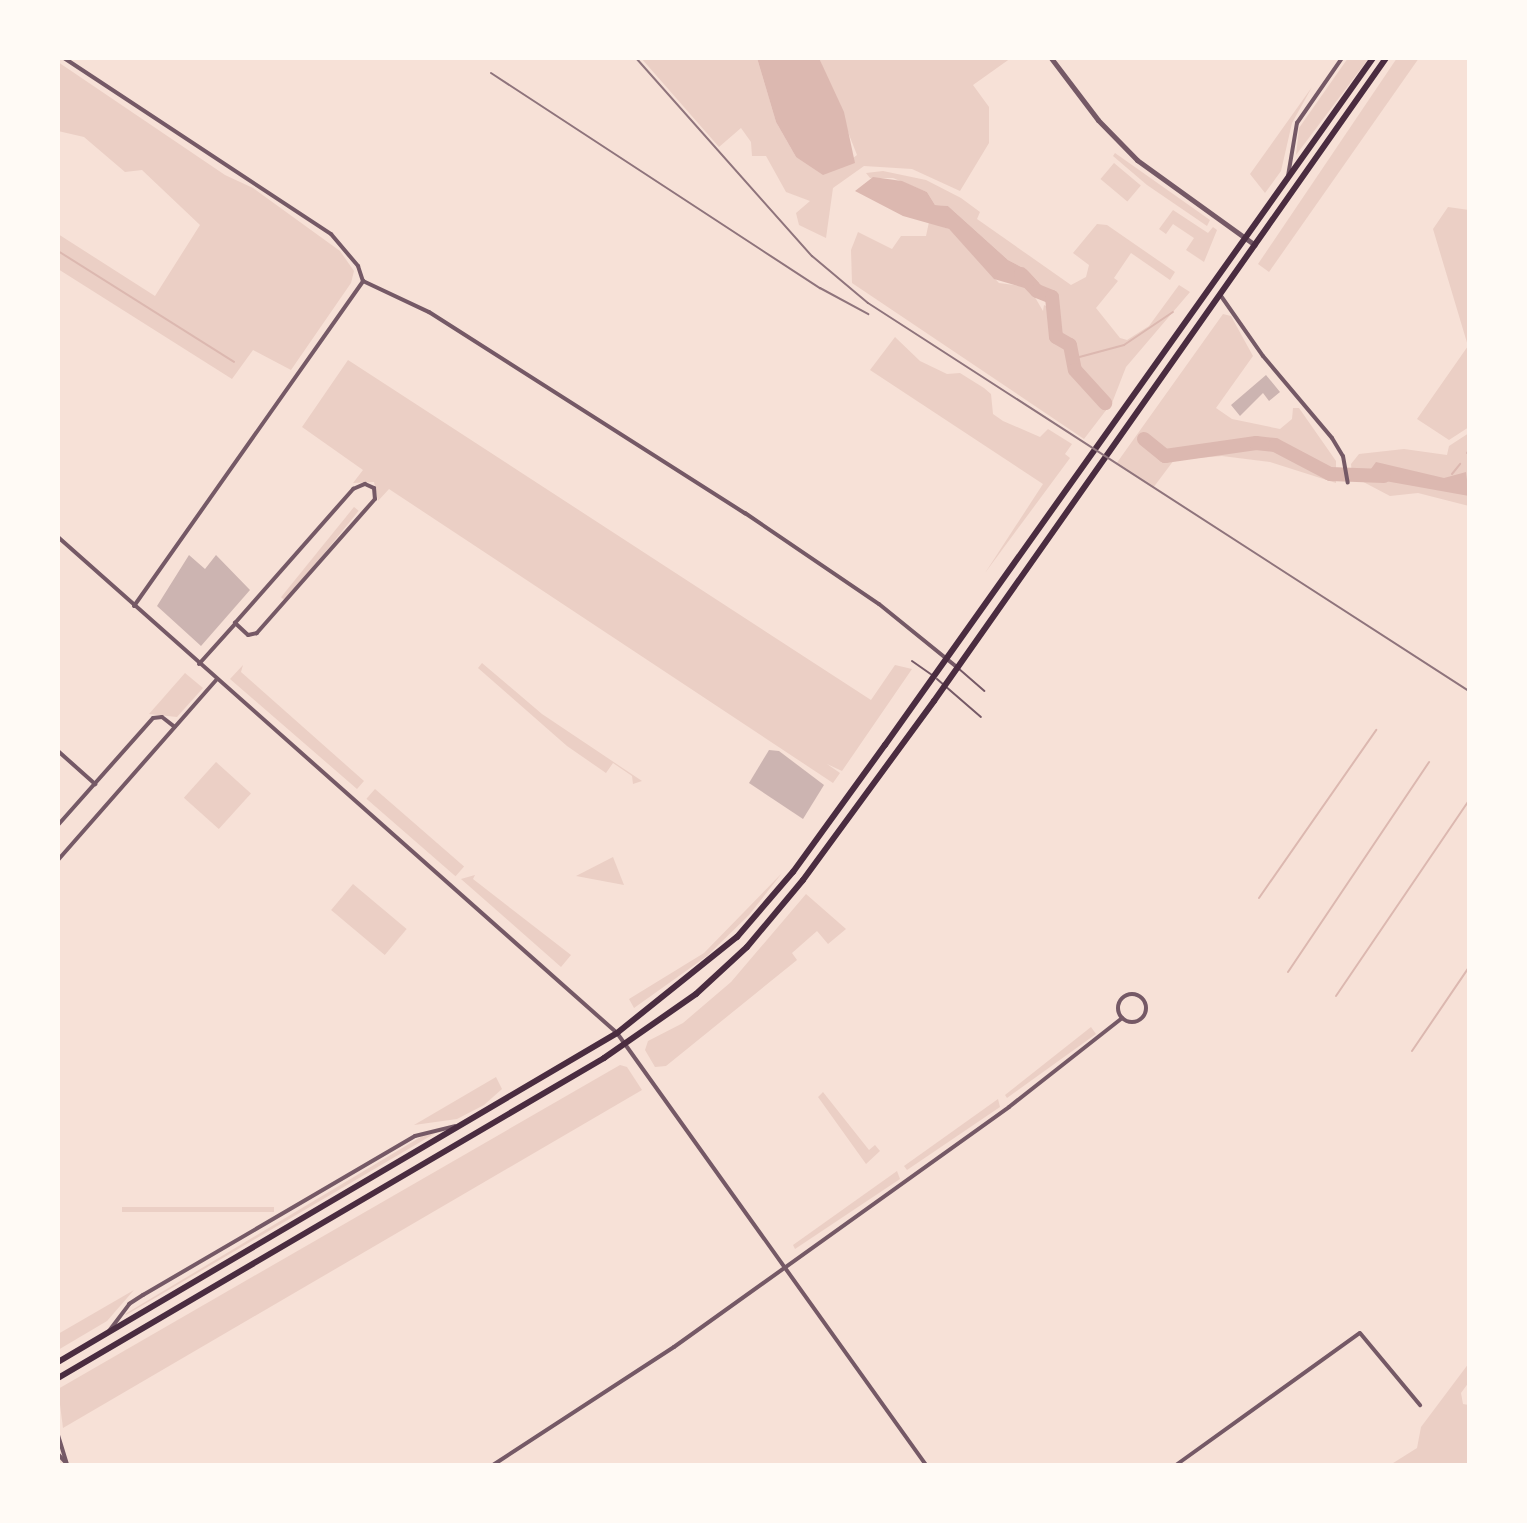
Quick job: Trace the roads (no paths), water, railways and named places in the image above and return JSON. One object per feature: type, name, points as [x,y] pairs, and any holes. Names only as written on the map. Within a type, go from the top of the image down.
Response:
[{"type":"main road","points":[[58,1362],[617,1033],[710,963],[763,909],[947,660],[1373,58]]},
{"type":"main road","points":[[58,1378],[626,1044],[696,994],[773,918],[946,685],[1386,58]]},
{"type":"street","points":[[64,58],[331,234],[358,266],[363,281],[429,312],[745,513],[879,604],[958,668]]},
{"type":"street","points":[[1051,58],[1115,138],[1157,177],[1256,246]]},
{"type":"street","points":[[1288,179],[1297,123],[1342,58]]},
{"type":"street","points":[[134,606],[363,281]]},
{"type":"street","points":[[1221,296],[1263,356],[1332,438],[1346,468],[1347,481]]},
{"type":"street","points":[[199,664],[235,623],[353,489],[365,484],[374,488],[371,504],[257,633],[248,635],[235,623]]},
{"type":"street","points":[[58,537],[617,1033],[926,1465]]},
{"type":"street","points":[[58,860],[217,679]]},
{"type":"street","points":[[58,825],[153,718],[162,717],[175,727]]},
{"type":"street","points":[[58,751],[95,784]]},
{"type":"street","points":[[1131,994],[1143,1000],[1142,1017],[1134,1022],[1122,1018],[1118,1010],[1123,998],[1131,994]]},
{"type":"street","points":[[493,1465],[556,1428],[1009,1107],[1122,1018]]},
{"type":"street","points":[[108,1333],[129,1304],[168,1280],[415,1136],[461,1126]]},
{"type":"street","points":[[1176,1465],[1360,1333],[1420,1405]]},
{"type":"street","points":[[58,1435],[68,1465]]},
{"type":"street","points":[[58,1454],[68,1465]]},
{"type":"lane","points":[[1109,143],[1115,138]]},
{"type":"lane","points":[[912,661],[946,685],[981,717]]},
{"type":"lane","points":[[958,668],[984,691]]},
{"type":"waterway","points":[[58,251],[234,362]]},
{"type":"waterway","points":[[1021,274],[1037,291],[1052,297],[1056,337],[1070,345],[1075,370],[1105,403]]},
{"type":"waterway","points":[[1072,359],[1124,345],[1173,312]]},
{"type":"waterway","points":[[1144,439],[1165,456],[1256,443],[1275,445],[1330,474],[1384,476]]},
{"type":"waterway","points":[[1452,474],[1460,464]]},
{"type":"waterway","points":[[1259,898],[1376,730]]},
{"type":"waterway","points":[[1288,972],[1429,762]]},
{"type":"waterway","points":[[1336,996],[1469,800]]},
{"type":"waterway","points":[[1412,1051],[1469,967]]},
{"type":"railway","points":[[636,58],[812,256],[868,303],[1469,691]]},
{"type":"railway","points":[[491,73],[820,288],[868,314]]}]
